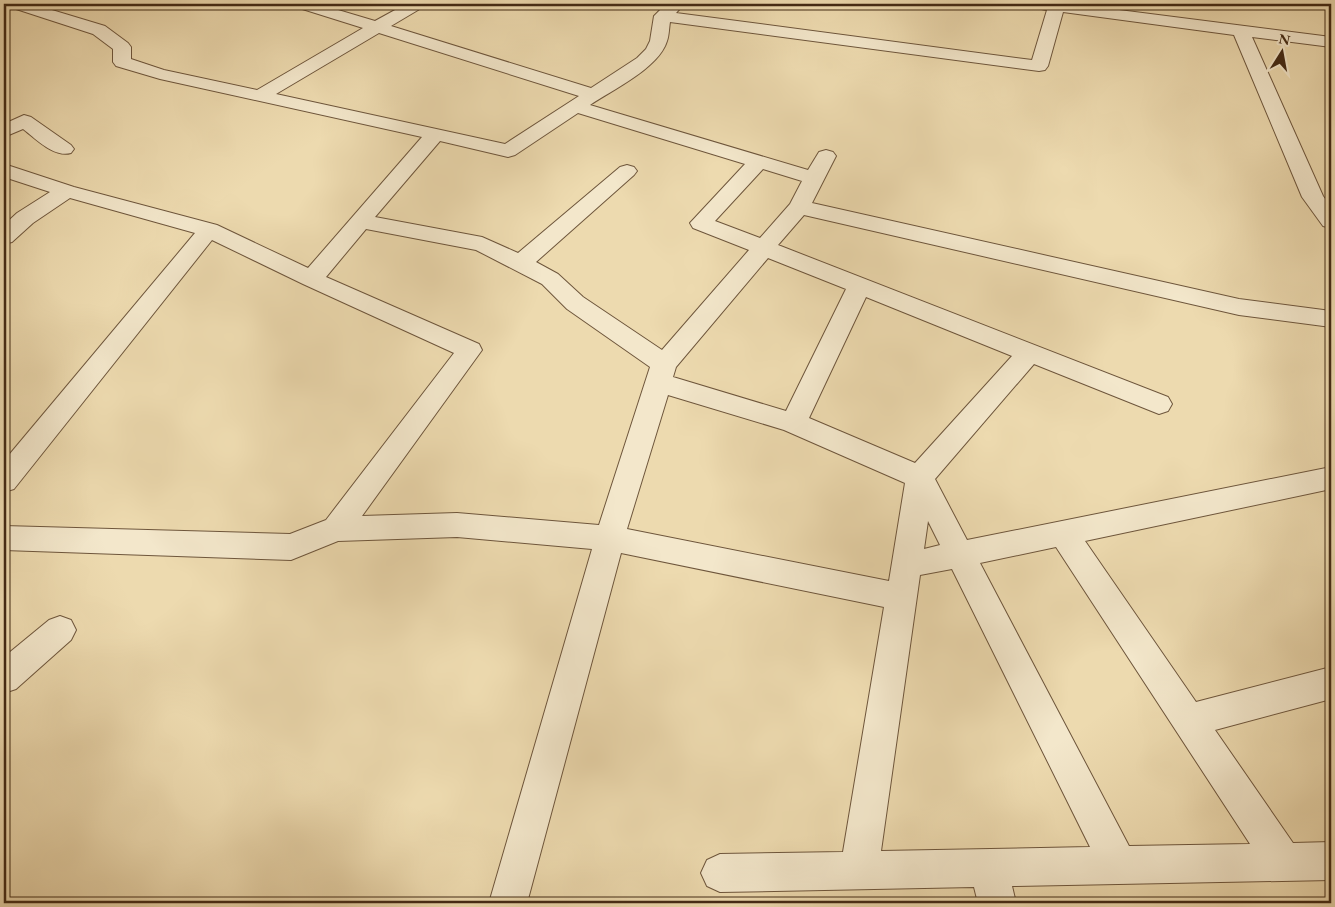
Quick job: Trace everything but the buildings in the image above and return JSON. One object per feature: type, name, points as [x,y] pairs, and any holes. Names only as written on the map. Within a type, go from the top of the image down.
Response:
[{"type":"street","points":[[4,9],[17,4],[99,30],[122,47],[122,62],[160,74],[508,151],[643,62],[653,52],[659,41],[669,10],[1040,66],[1056,7]]},
{"type":"street","points":[[302,4],[378,26],[594,95]]},
{"type":"street","points":[[260,96],[417,4]]},
{"type":"street","points":[[1036,4],[1331,42]]},
{"type":"street","points":[[1241,31],[1313,197],[1331,221]]},
{"type":"street","points":[[576,107],[814,178]]},
{"type":"street","points":[[4,131],[24,121],[64,149]]},
{"type":"street","points":[[311,279],[435,134]]},
{"type":"street","points":[[508,903],[610,538],[660,373],[799,207],[826,156]]},
{"type":"street","points":[[758,162],[701,223],[1159,404]]},
{"type":"street","points":[[4,170],[67,191],[209,230],[311,279],[470,350],[336,529]]},
{"type":"street","points":[[520,264],[628,171]]},
{"type":"street","points":[[4,237],[25,218],[67,191]]},
{"type":"street","points":[[799,207],[1239,308],[1331,320]]},
{"type":"street","points":[[360,221],[482,244],[550,279],[660,373],[792,423],[920,477],[1119,865]]},
{"type":"street","points":[[4,481],[209,230]]},
{"type":"street","points":[[792,423],[859,286]]},
{"type":"street","points":[[859,870],[920,477],[1029,352]]},
{"type":"street","points":[[907,565],[1331,478]]},
{"type":"street","points":[[4,538],[291,547],[336,529],[457,525],[610,538],[901,597]]},
{"type":"street","points":[[1063,533],[1284,862]]},
{"type":"street","points":[[4,678],[60,630]]},
{"type":"street","points":[[1190,720],[1331,683]]},
{"type":"street","points":[[720,873],[1331,861]]},
{"type":"street","points":[[989,868],[998,903]]}]
